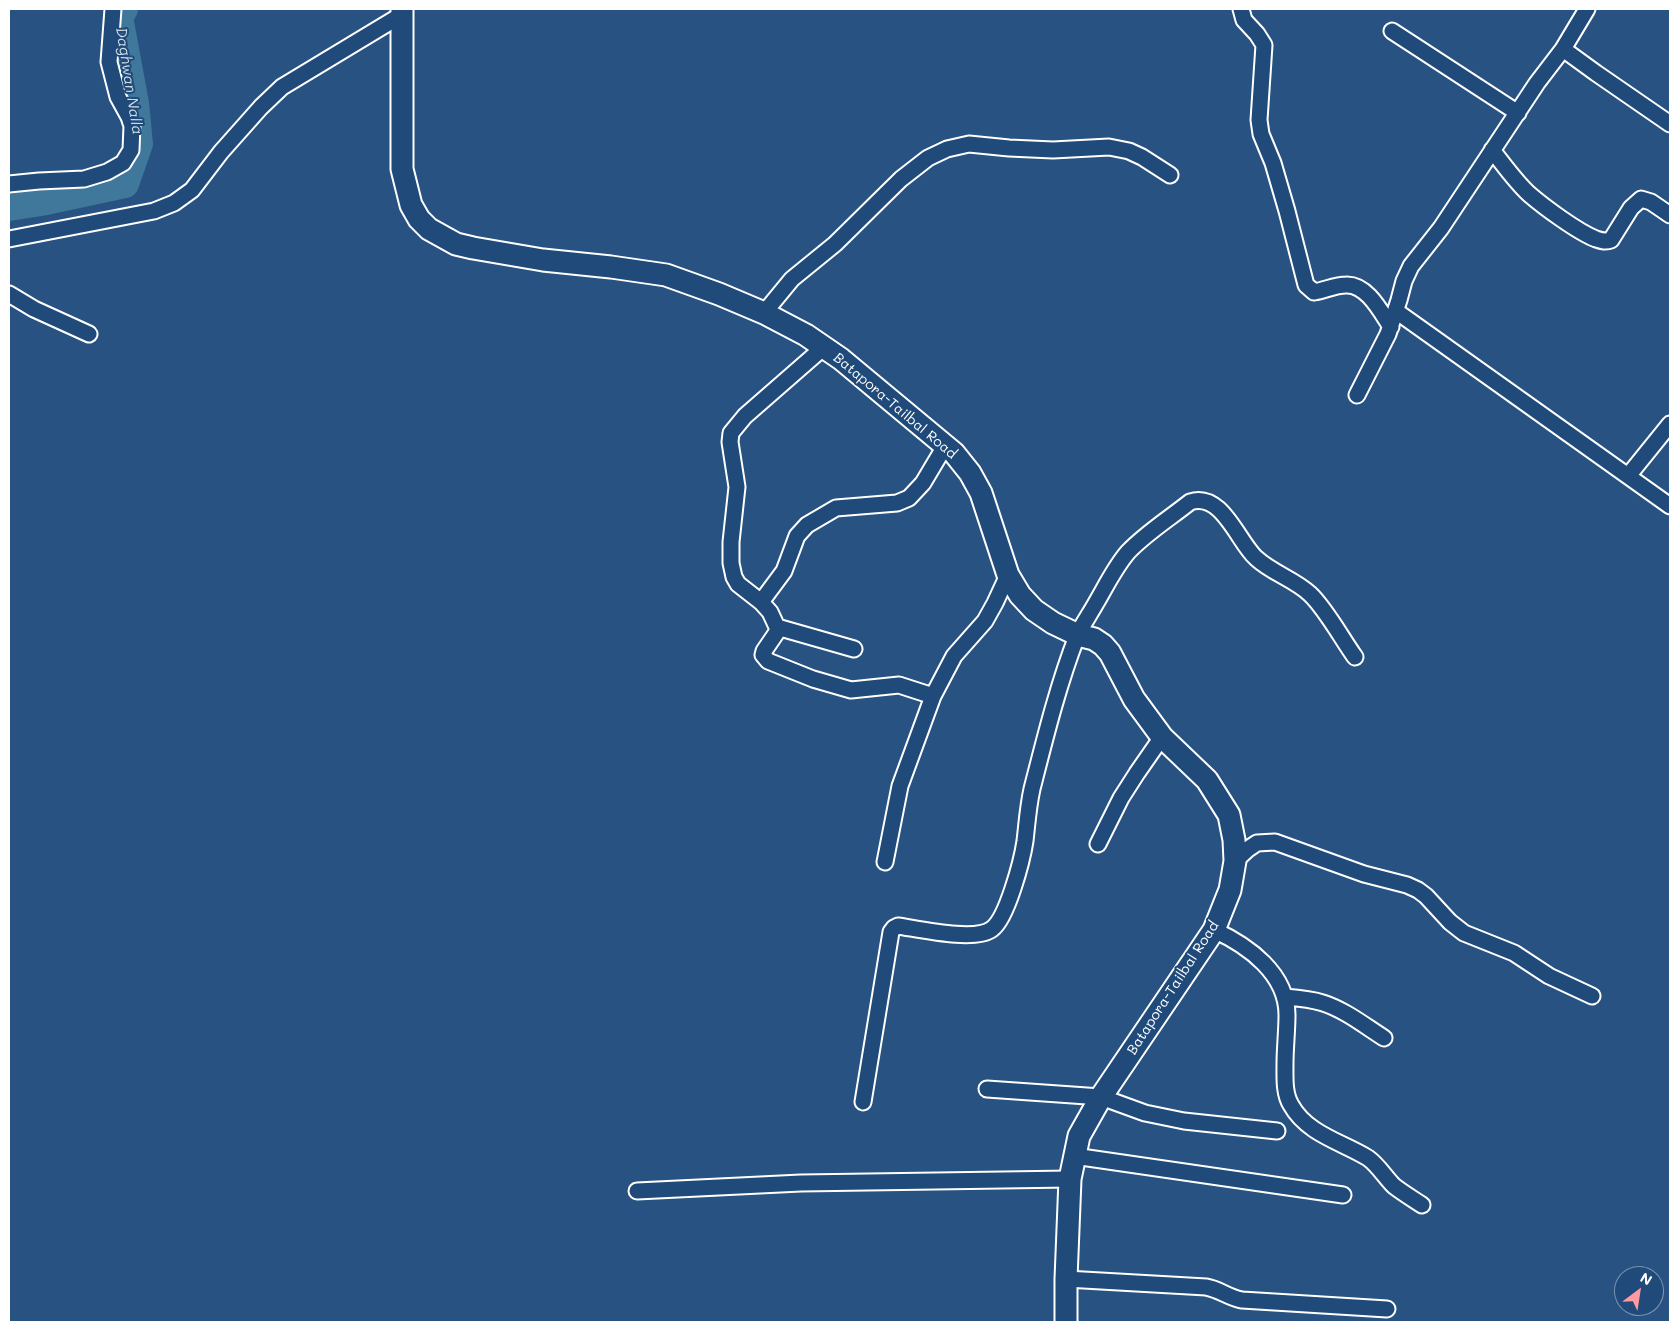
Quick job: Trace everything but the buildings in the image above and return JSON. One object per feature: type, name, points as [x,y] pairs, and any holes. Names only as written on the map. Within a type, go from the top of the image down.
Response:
[{"type":"main road","name":"Batapora-Tailbal Road","points":[[402,12],[402,169],[411,205],[419,218],[430,229],[456,244],[473,248],[543,260],[611,266],[666,275],[764,313],[806,335],[824,347],[865,378],[954,454],[970,473],[981,493],[1008,575],[1020,595],[1034,610],[1053,623],[1078,635],[1094,639],[1103,645],[1110,653],[1134,699],[1162,737],[1207,780],[1226,809],[1234,840],[1235,862],[1230,890],[1214,930],[1101,1097],[1079,1136],[1070,1179],[1066,1322]]},
{"type":"street","points":[[9,184],[84,179],[115,168],[123,163],[131,150],[132,126],[118,97],[109,62],[113,9]]},
{"type":"street","points":[[1241,9],[1244,20],[1264,45],[1261,134],[1273,163],[1288,212],[1306,285],[1314,292],[1344,284],[1355,286],[1374,303],[1391,328]]},
{"type":"street","points":[[1356,395],[1391,328],[1404,281],[1411,266],[1441,228],[1537,83],[1563,49],[1587,9]]},
{"type":"street","points":[[9,239],[154,211],[174,203],[192,190],[221,152],[282,87],[402,12]]},
{"type":"street","points":[[1392,31],[1518,113]]},
{"type":"street","points":[[1563,49],[1596,74],[1670,124]]},
{"type":"street","points":[[764,313],[792,279],[835,244],[901,179],[928,158],[947,149],[969,144],[1052,150],[1109,147],[1142,157],[1170,175]]},
{"type":"street","points":[[1492,150],[1528,193],[1546,207],[1596,239],[1606,242],[1611,240],[1632,208],[1641,199],[1651,202],[1670,215]]},
{"type":"street","points":[[9,294],[34,309],[89,334]]},
{"type":"street","points":[[1396,311],[1670,506]]},
{"type":"street","points":[[824,347],[734,426],[731,433],[730,442],[737,487],[731,542],[731,563],[734,577],[738,584],[761,602],[770,612],[777,627],[777,632],[764,651],[763,655],[768,661],[813,680],[851,690],[899,685],[933,696]]},
{"type":"street","points":[[1628,476],[1670,424]]},
{"type":"street","points":[[761,602],[784,572],[797,536],[807,525],[836,508],[897,503],[909,498],[923,483],[945,446]]},
{"type":"street","points":[[863,1102],[891,932],[898,926],[946,933],[978,934],[991,930],[1000,920],[1006,907],[1022,853],[1032,789],[1057,696],[1078,635],[1115,570],[1128,552],[1140,541],[1190,502],[1197,500],[1211,504],[1225,515],[1249,551],[1261,562],[1311,595],[1355,657]]},
{"type":"street","points":[[885,862],[900,786],[933,696],[954,656],[985,621],[1008,575]]},
{"type":"street","points":[[777,627],[854,649]]},
{"type":"street","points":[[1098,844],[1121,798],[1162,737]]},
{"type":"street","points":[[1235,862],[1248,849],[1257,844],[1275,842],[1364,874],[1407,885],[1426,896],[1450,922],[1464,933],[1514,953],[1548,976],[1592,996]]},
{"type":"street","points":[[1214,930],[1231,938],[1264,963],[1276,978],[1285,997],[1287,1014],[1285,1042],[1286,1092],[1290,1104],[1298,1117],[1318,1133],[1370,1159],[1394,1186],[1422,1205]]},
{"type":"street","points":[[1285,997],[1324,1004],[1338,1010],[1384,1038]]},
{"type":"street","points":[[987,1089],[1101,1097],[1145,1112],[1184,1120],[1277,1131]]},
{"type":"street","points":[[1074,1156],[1343,1195]]},
{"type":"street","points":[[637,1191],[801,1183],[1070,1179]]},
{"type":"street","points":[[1066,1279],[1206,1287],[1216,1289],[1232,1298],[1242,1300],[1387,1309]]},
{"type":"waterway","name":"Daghwan Nalla","points":[[9,207],[125,184],[139,144],[135,103],[119,17],[124,9]]}]
